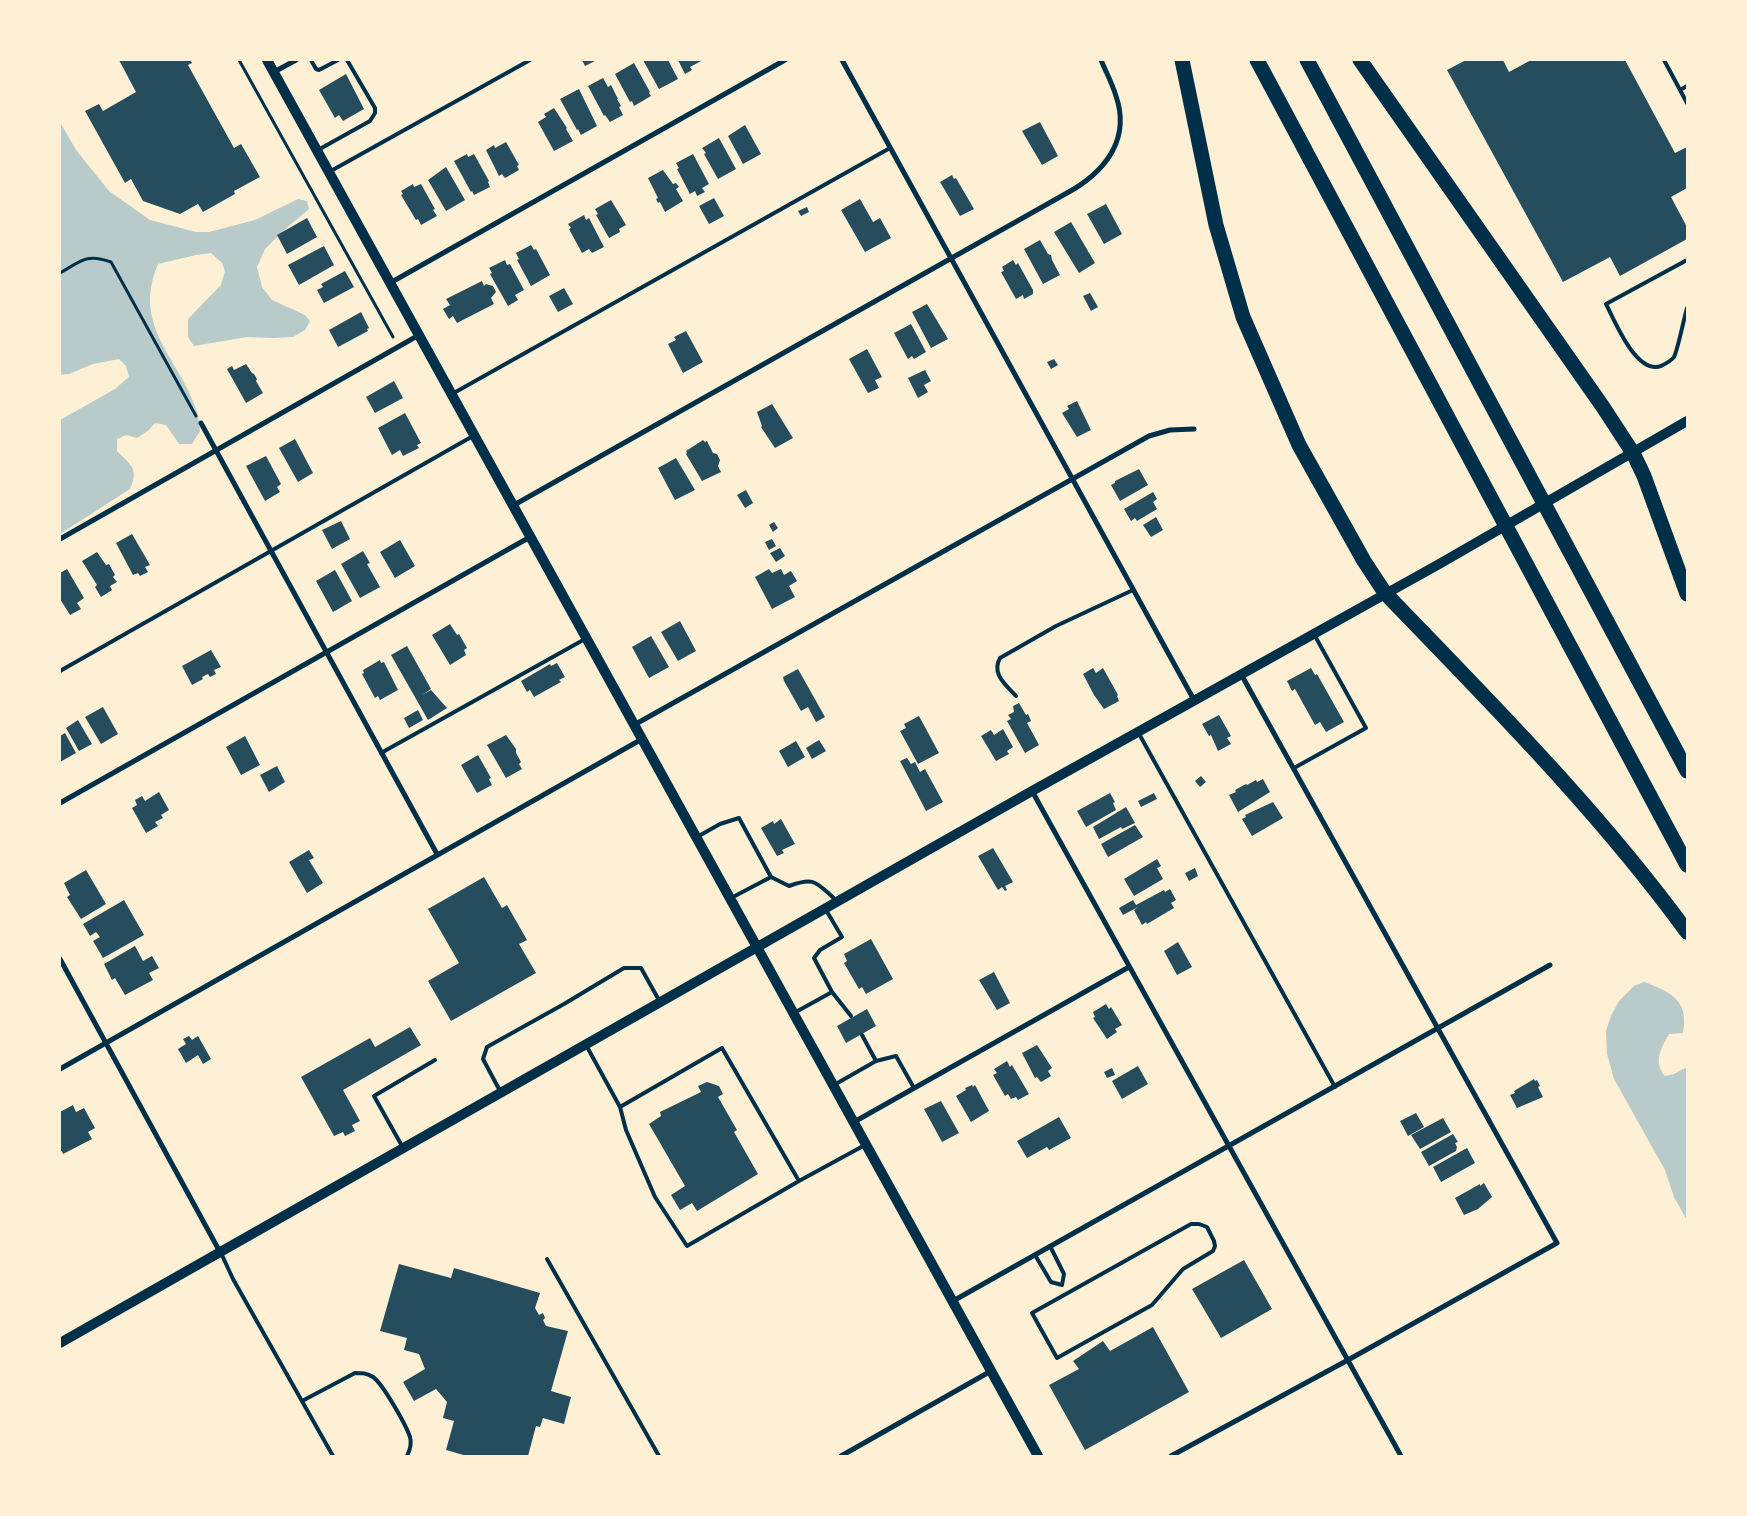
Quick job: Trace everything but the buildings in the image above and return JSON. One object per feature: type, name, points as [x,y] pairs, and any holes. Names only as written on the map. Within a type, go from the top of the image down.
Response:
[{"type":"highway","points":[[1182,60],[1216,225],[1243,317],[1299,445],[1364,561],[1386,593],[1588,809],[1646,877],[1687,932]]},
{"type":"highway","points":[[1257,60],[1687,865]]},
{"type":"highway","points":[[1307,60],[1687,771]]},
{"type":"highway","points":[[1360,60],[1603,407],[1633,453],[1649,486],[1687,594]]},
{"type":"main road","points":[[267,60],[1038,1456]]},
{"type":"main road","points":[[60,1343],[1687,421]]},
{"type":"street","points":[[274,72],[296,60]]},
{"type":"street","points":[[390,283],[786,60]]},
{"type":"street","points":[[842,60],[1194,700]]},
{"type":"street","points":[[514,505],[1074,189],[1095,175],[1104,166],[1117,142],[1120,115],[1117,97],[1101,60]]},
{"type":"street","points":[[60,539],[419,335]]},
{"type":"street","points":[[201,423],[438,854]]},
{"type":"street","points":[[634,725],[1149,436],[1170,430],[1194,430]]},
{"type":"street","points":[[60,803],[531,536]]},
{"type":"street","points":[[1170,1456],[1348,1360],[1557,1243],[1241,673]]},
{"type":"street","points":[[60,1068],[642,739]]},
{"type":"street","points":[[1032,791],[1401,1456]]},
{"type":"street","points":[[60,959],[220,1252]]},
{"type":"street","points":[[952,1301],[1550,965]]},
{"type":"street","points":[[854,1122],[1129,967]]},
{"type":"street","points":[[841,1456],[991,1371]]},
{"type":"lane","points":[[311,60],[316,69],[319,70],[338,60]]},
{"type":"lane","points":[[317,150],[370,121],[375,113],[375,108],[347,60]]},
{"type":"lane","points":[[329,172],[530,60]]},
{"type":"lane","points":[[1664,60],[1687,103]]},
{"type":"lane","points":[[1680,90],[1687,86]]},
{"type":"lane","points":[[452,394],[890,148]]},
{"type":"lane","points":[[1687,260],[1606,304],[1630,349],[1645,364],[1655,367],[1665,364],[1674,357],[1687,308]]},
{"type":"lane","points":[[60,671],[475,435]]},
{"type":"lane","points":[[1016,696],[999,676],[996,664],[1000,658],[1056,626],[1134,590]]},
{"type":"lane","points":[[1294,768],[1366,728],[1313,633]]},
{"type":"lane","points":[[381,753],[587,638]]},
{"type":"lane","points":[[1138,732],[1335,1087]]},
{"type":"lane","points":[[696,837],[720,824],[739,818],[771,876],[789,886],[804,880],[811,880],[838,902]]},
{"type":"lane","points":[[730,898],[771,876]]},
{"type":"lane","points":[[826,909],[842,937],[820,950],[814,958],[832,992],[851,1016]]},
{"type":"lane","points":[[501,1093],[483,1059],[488,1047],[624,968],[641,968],[660,1003]]},
{"type":"lane","points":[[794,1013],[832,992]]},
{"type":"lane","points":[[862,1035],[876,1061]]},
{"type":"lane","points":[[586,1045],[620,1107],[626,1130],[655,1197],[687,1246],[866,1144]]},
{"type":"lane","points":[[620,1107],[722,1048],[799,1181]]},
{"type":"lane","points":[[834,1085],[876,1061],[896,1056],[914,1088]]},
{"type":"lane","points":[[403,1148],[374,1096],[434,1060]]},
{"type":"lane","points":[[1191,1224],[1207,1227],[1214,1241],[1213,1251],[1183,1269],[1152,1305],[1057,1358],[1032,1312],[1067,1293],[1191,1224]]},
{"type":"lane","points":[[1050,1246],[1064,1274],[1065,1278],[1062,1285]]},
{"type":"lane","points":[[220,1252],[235,1284],[333,1456]]},
{"type":"lane","points":[[1035,1255],[1051,1282],[1062,1285],[1067,1293]]},
{"type":"lane","points":[[547,1259],[659,1456]]},
{"type":"lane","points":[[302,1401],[355,1373],[364,1373],[372,1376],[383,1388],[407,1431],[411,1443],[408,1456]]},
{"type":"path","points":[[239,60],[398,347]]},
{"type":"path","points":[[60,273],[87,257],[98,257],[111,262],[201,423]]},
{"type":"shaded area","points":[[60,122],[76,150],[109,191],[150,220],[196,232],[209,232],[255,220],[298,199],[307,201],[309,209],[265,249],[257,267],[262,287],[272,300],[305,315],[310,321],[305,330],[293,337],[247,337],[194,346],[188,337],[188,319],[221,285],[225,271],[222,263],[211,253],[158,264],[151,286],[150,306],[154,324],[189,393],[198,414],[200,431],[192,444],[179,444],[166,425],[155,423],[149,430],[137,438],[126,435],[117,439],[117,451],[130,464],[134,472],[130,489],[60,534],[60,420],[115,389],[129,377],[126,366],[119,359],[93,364],[69,374],[60,375]]},
{"type":"shaded area","points":[[1644,982],[1670,994],[1676,999],[1683,1013],[1683,1033],[1669,1034],[1661,1050],[1659,1066],[1665,1076],[1674,1074],[1687,1067],[1687,1220],[1674,1197],[1665,1170],[1614,1079],[1607,1054],[1606,1031],[1611,1016],[1619,1001],[1634,986]]}]
